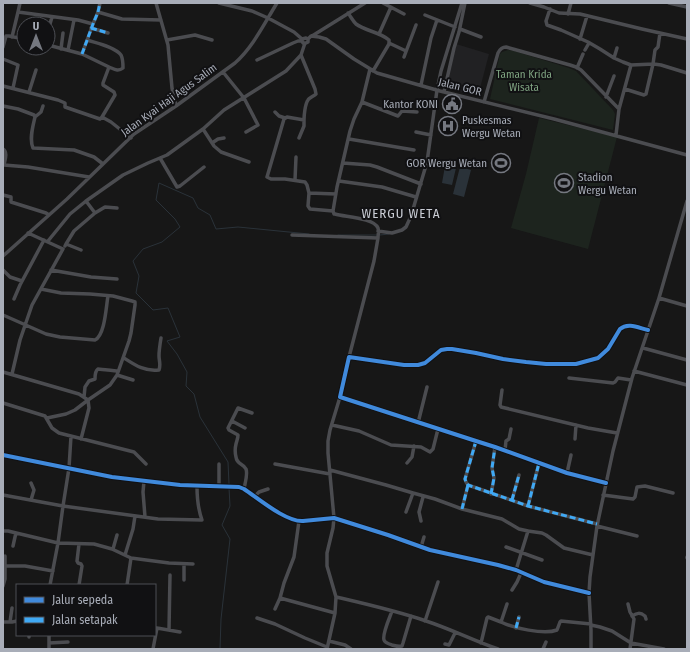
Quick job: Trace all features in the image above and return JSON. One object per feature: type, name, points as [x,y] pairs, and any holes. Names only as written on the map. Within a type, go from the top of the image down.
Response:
[{"type":"street","points":[[12,37],[20,3]]},
{"type":"street","points":[[82,54],[100,3]]},
{"type":"street","points":[[156,3],[169,50],[172,88],[176,106]]},
{"type":"street","points":[[219,3],[252,11],[268,18],[294,32],[303,41],[301,55],[316,94],[309,98],[307,102],[304,126],[299,138]]},
{"type":"street","name":"Jalan Kyai Haji Agus Salim","points":[[3,256],[67,199],[134,134],[176,106],[241,58],[254,41],[277,3]]},
{"type":"street","points":[[309,38],[365,3]]},
{"type":"street","points":[[383,3],[404,14]]},
{"type":"street","points":[[440,91],[441,71],[462,3]]},
{"type":"street","points":[[292,235],[378,235],[404,229],[421,184],[427,162],[440,91],[460,28],[465,3]]},
{"type":"street","points":[[530,3],[558,13],[580,14],[687,39]]},
{"type":"street","points":[[568,14],[571,3]]},
{"type":"street","points":[[669,3],[687,7]]},
{"type":"street","points":[[379,34],[390,7]]},
{"type":"street","points":[[550,9],[546,21],[547,25],[589,43],[614,58],[631,65],[661,65],[687,73]]},
{"type":"street","points":[[18,12],[45,16]]},
{"type":"street","points":[[98,12],[122,19],[161,20]]},
{"type":"street","points":[[348,13],[356,24],[388,38],[389,43],[406,51]]},
{"type":"street","points":[[424,15],[455,27]]},
{"type":"street","points":[[580,39],[587,16]]},
{"type":"street","points":[[56,18],[74,20],[108,33]]},
{"type":"street","points":[[68,50],[74,20]]},
{"type":"street","points":[[421,85],[431,38],[437,20]]},
{"type":"street","points":[[404,57],[416,25]]},
{"type":"street","points":[[460,28],[481,38]]},
{"type":"street","points":[[61,49],[63,33]]},
{"type":"street","points":[[625,89],[645,95],[655,50],[658,47],[660,33]]},
{"type":"street","points":[[167,40],[195,35],[212,40]]},
{"type":"street","points":[[3,47],[6,36],[16,38]]},
{"type":"street","name":"Jalan GOR","points":[[258,60],[293,43],[303,41],[305,38],[319,37],[326,39],[372,70],[440,91],[616,135],[687,155]]},
{"type":"street","points":[[56,47],[82,54],[117,70],[121,70],[123,68],[123,60],[115,51],[87,40]]},
{"type":"street","points":[[333,211],[338,181],[354,119],[362,102],[372,70],[389,43]]},
{"type":"street","points":[[586,50],[589,43]]},
{"type":"street","points":[[484,102],[498,52],[502,47],[506,47],[577,68],[619,109]]},
{"type":"street","points":[[614,58],[617,48]]},
{"type":"street","points":[[577,68],[583,54]]},
{"type":"street","points":[[14,299],[22,281],[46,241],[70,214],[86,201],[123,176],[167,155],[203,129],[224,110],[286,71],[301,55]]},
{"type":"street","points":[[3,59],[18,64],[13,88]]},
{"type":"street","points":[[616,135],[619,109],[631,65]]},
{"type":"street","points":[[102,117],[115,95],[114,92],[103,85],[109,67]]},
{"type":"street","points":[[29,92],[36,70]]},
{"type":"street","points":[[223,72],[244,98],[258,125],[246,132]]},
{"type":"street","points":[[606,97],[614,76]]},
{"type":"street","points":[[3,86],[58,100],[65,103],[65,107],[100,119],[102,117],[111,122],[130,138]]},
{"type":"street","points":[[362,102],[398,116],[402,110],[417,112]]},
{"type":"street","points":[[3,112],[4,106],[34,115],[35,117]]},
{"type":"street","points":[[43,106],[41,112],[35,117],[33,126],[32,144],[34,148],[74,150],[94,157],[103,164]]},
{"type":"street","points":[[275,112],[284,118],[287,117],[304,120]]},
{"type":"street","points":[[257,618],[275,624],[327,648],[336,597],[327,566],[327,553],[334,528],[328,441],[374,261],[378,235],[377,226],[371,222],[334,214],[333,211],[310,209],[308,206],[309,192],[307,183],[295,180],[270,179],[267,177],[284,118]]},
{"type":"street","points":[[203,129],[217,150],[249,162]]},
{"type":"street","points":[[416,132],[431,135]]},
{"type":"street","points":[[212,143],[218,139],[224,138]]},
{"type":"street","points":[[348,139],[414,150]]},
{"type":"street","points":[[3,149],[6,153],[4,165],[28,167],[89,177]]},
{"type":"street","points":[[295,180],[296,157]]},
{"type":"street","points":[[160,158],[178,187],[204,167]]},
{"type":"street","points":[[343,163],[370,165],[421,184]]},
{"type":"street","points":[[338,181],[382,187],[416,197]]},
{"type":"street","points":[[309,192],[336,194]]},
{"type":"street","points":[[3,195],[11,197],[11,202],[49,215]]},
{"type":"street","points":[[86,201],[95,212]]},
{"type":"street","points":[[591,649],[589,593],[597,525],[606,483],[631,380],[659,298],[687,202]]},
{"type":"street","points":[[12,374],[20,340],[32,305],[74,231],[95,212],[105,207],[117,208]]},
{"type":"street","points":[[28,233],[63,249]]},
{"type":"street","points":[[66,244],[81,250]]},
{"type":"street","points":[[3,270],[10,277],[22,281]]},
{"type":"street","points":[[51,270],[117,279]]},
{"type":"street","points":[[41,289],[61,293],[108,296],[135,302],[131,333],[124,358],[118,373],[110,385],[75,410],[66,414],[47,418]]},
{"type":"street","points":[[3,314],[46,334],[60,337],[91,340],[97,339],[100,335],[104,322],[108,296]]},
{"type":"street","points":[[659,298],[687,306]]},
{"type":"street","points":[[349,357],[404,365],[418,365],[425,363],[442,350],[452,349],[526,362],[576,364],[598,358],[608,349],[620,329],[623,327],[630,325],[648,330]]},
{"type":"street","points":[[124,358],[141,368],[159,370],[161,338]]},
{"type":"street","points":[[642,348],[687,360]]},
{"type":"street","points":[[84,396],[85,387],[90,381],[95,379],[97,370],[100,369],[118,373],[133,380]]},
{"type":"street","points":[[634,371],[687,385]]},
{"type":"street","points":[[3,372],[84,396],[88,400],[89,408],[81,439]]},
{"type":"street","points":[[569,378],[613,383],[619,378],[631,380]]},
{"type":"street","points":[[418,423],[427,387]]},
{"type":"street","points":[[502,390],[501,407],[588,428],[617,433]]},
{"type":"street","points":[[340,397],[476,442],[505,450],[566,473],[606,483]]},
{"type":"street","points":[[3,403],[40,414],[47,418],[52,428],[58,433],[134,452],[146,464]]},
{"type":"street","points":[[244,489],[246,469],[238,463],[236,457],[238,436],[228,429],[238,408],[252,413]]},
{"type":"street","points":[[232,421],[246,428]]},
{"type":"street","points":[[332,425],[359,431],[391,444],[421,447],[430,452],[432,451],[438,429]]},
{"type":"street","points":[[575,439],[576,425]]},
{"type":"street","points":[[505,450],[511,428]]},
{"type":"street","points":[[50,584],[69,468],[71,436]]},
{"type":"street","points":[[476,442],[465,479],[468,485],[528,506],[637,536]]},
{"type":"street","points":[[407,463],[412,457],[414,446]]},
{"type":"street","points":[[491,494],[494,480],[492,468],[495,447]]},
{"type":"street","points":[[3,454],[112,477],[180,485],[233,487],[244,489],[273,510],[299,521],[334,518],[430,550],[498,565],[516,570],[544,582],[589,593]]},
{"type":"street","points":[[566,473],[571,455]]},
{"type":"street","points":[[528,506],[539,463]]},
{"type":"street","points":[[219,464],[221,487]]},
{"type":"street","points":[[275,464],[314,472],[330,472],[386,484],[462,509],[502,518],[519,529],[542,532],[561,546],[568,549],[593,555]]},
{"type":"street","points":[[512,500],[519,475]]},
{"type":"street","points":[[144,480],[145,517]]},
{"type":"street","points":[[31,483],[34,490],[31,500]]},
{"type":"street","points":[[462,509],[468,485]]},
{"type":"street","points":[[3,495],[63,506],[158,519],[202,520],[197,498],[197,486]]},
{"type":"street","points":[[604,495],[633,499],[635,498],[636,488],[639,486],[645,486],[672,493]]},
{"type":"street","points":[[255,496],[259,492],[268,489]]},
{"type":"street","points":[[406,512],[413,494]]},
{"type":"street","points":[[421,521],[419,512],[423,496]]},
{"type":"street","points":[[125,555],[136,516]]},
{"type":"street","points":[[275,609],[294,557],[299,521]]},
{"type":"street","points":[[3,530],[58,543],[94,544],[112,549],[131,558],[169,563],[193,564]]},
{"type":"street","points":[[516,570],[528,531]]},
{"type":"street","points":[[13,546],[16,532]]},
{"type":"street","points":[[112,549],[117,535]]},
{"type":"street","points":[[421,547],[424,537]]},
{"type":"street","points":[[79,584],[82,566],[77,561],[80,544]]},
{"type":"street","points":[[506,547],[542,560]]},
{"type":"street","points":[[3,586],[5,579],[5,556]]},
{"type":"street","points":[[127,584],[131,558]]},
{"type":"street","points":[[184,564],[184,580]]},
{"type":"street","points":[[4,566],[25,566],[53,571]]},
{"type":"street","points":[[512,590],[522,573]]},
{"type":"street","points":[[169,630],[170,575]]},
{"type":"street","points":[[425,620],[438,582]]},
{"type":"street","points":[[336,597],[425,620],[498,649]]},
{"type":"street","points":[[280,598],[334,613]]},
{"type":"street","points":[[501,622],[507,604]]},
{"type":"street","points":[[628,604],[634,619],[630,649]]},
{"type":"street","points":[[10,622],[12,608]]},
{"type":"street","points":[[392,611],[384,639],[386,642],[399,647],[402,646],[411,616]]},
{"type":"street","points":[[632,616],[636,613],[641,613],[646,617],[646,619]]},
{"type":"street","points":[[481,643],[488,617],[516,628],[530,631],[554,631],[557,630],[561,621],[591,624],[612,631],[631,643],[664,649]]},
{"type":"street","points":[[516,628],[519,617]]},
{"type":"street","points":[[3,622],[16,621]]},
{"type":"street","points":[[156,628],[180,632]]},
{"type":"street","points":[[444,644],[449,645],[456,633]]},
{"type":"street","points":[[48,636],[49,649]]},
{"type":"street","points":[[153,649],[155,636]]},
{"type":"street","points":[[329,641],[345,645],[351,649]]},
{"type":"street","points":[[49,643],[68,642]]},
{"type":"street","points":[[543,649],[546,642]]},
{"type":"shaded area","points":[[456,44],[489,54],[478,96],[447,88]]},
{"type":"shaded area","points":[[445,166],[456,168],[452,185],[442,183]]},
{"type":"shaded area","points":[[460,167],[471,170],[464,197],[453,194]]},
{"type":"green space","name":"Taman Krida Wisata","points":[[508,50],[576,71],[613,110],[615,114],[613,130],[490,99],[500,54]]},
{"type":"green space","name":"Stadion Wergu Wetan","points":[[539,118],[617,137],[588,249],[511,228],[526,174]]},
{"type":"waterway","points":[[229,484],[228,462],[200,417],[194,394],[186,386],[187,372],[177,354],[167,341],[180,337],[168,308],[153,310],[136,293],[139,276],[133,261],[143,249],[162,242],[180,227],[175,219],[156,200],[159,183],[193,198],[198,208],[210,215],[216,229],[238,227],[309,234]]},
{"type":"waterway","points":[[380,235],[389,234]]},
{"type":"waterway","points":[[338,235],[377,235]]},
{"type":"waterway","points":[[220,649],[221,619],[230,539],[222,525],[230,506],[229,488]]},
{"type":"marked path","points":[[82,54],[100,3]]},
{"type":"marked path","points":[[91,28],[108,33]]},
{"type":"marked path","points":[[476,441],[465,479],[468,485],[528,506],[597,524]]},
{"type":"marked path","points":[[491,494],[494,478],[492,468],[495,447]]},
{"type":"marked path","points":[[528,506],[539,463]]},
{"type":"marked path","points":[[512,500],[519,475]]},
{"type":"marked path","points":[[462,509],[468,485]]},
{"type":"marked path","points":[[516,628],[519,617]]},
{"type":"cycle path","points":[[606,483],[567,473],[495,447],[340,397],[349,357],[404,365],[418,365],[425,363],[441,350],[452,349],[526,362],[576,364],[598,358],[608,349],[620,329],[623,327],[634,326],[648,330]]},
{"type":"cycle path","points":[[3,455],[112,477],[180,485],[239,487],[289,518],[303,521],[334,518],[430,550],[498,565],[516,570],[544,582],[589,593]]},
{"type":"place","name":"Kantor KONI","points":[[452,104]]},
{"type":"place","name":"Puskesmas Wergu Wetan","points":[[448,126]]},
{"type":"place","name":"GOR Wergu Wetan","points":[[501,163]]},
{"type":"place","name":"Stadion Wergu Wetan","points":[[564,183]]},
{"type":"district","name":"WERGU WETA","points":[[401,213]]}]
